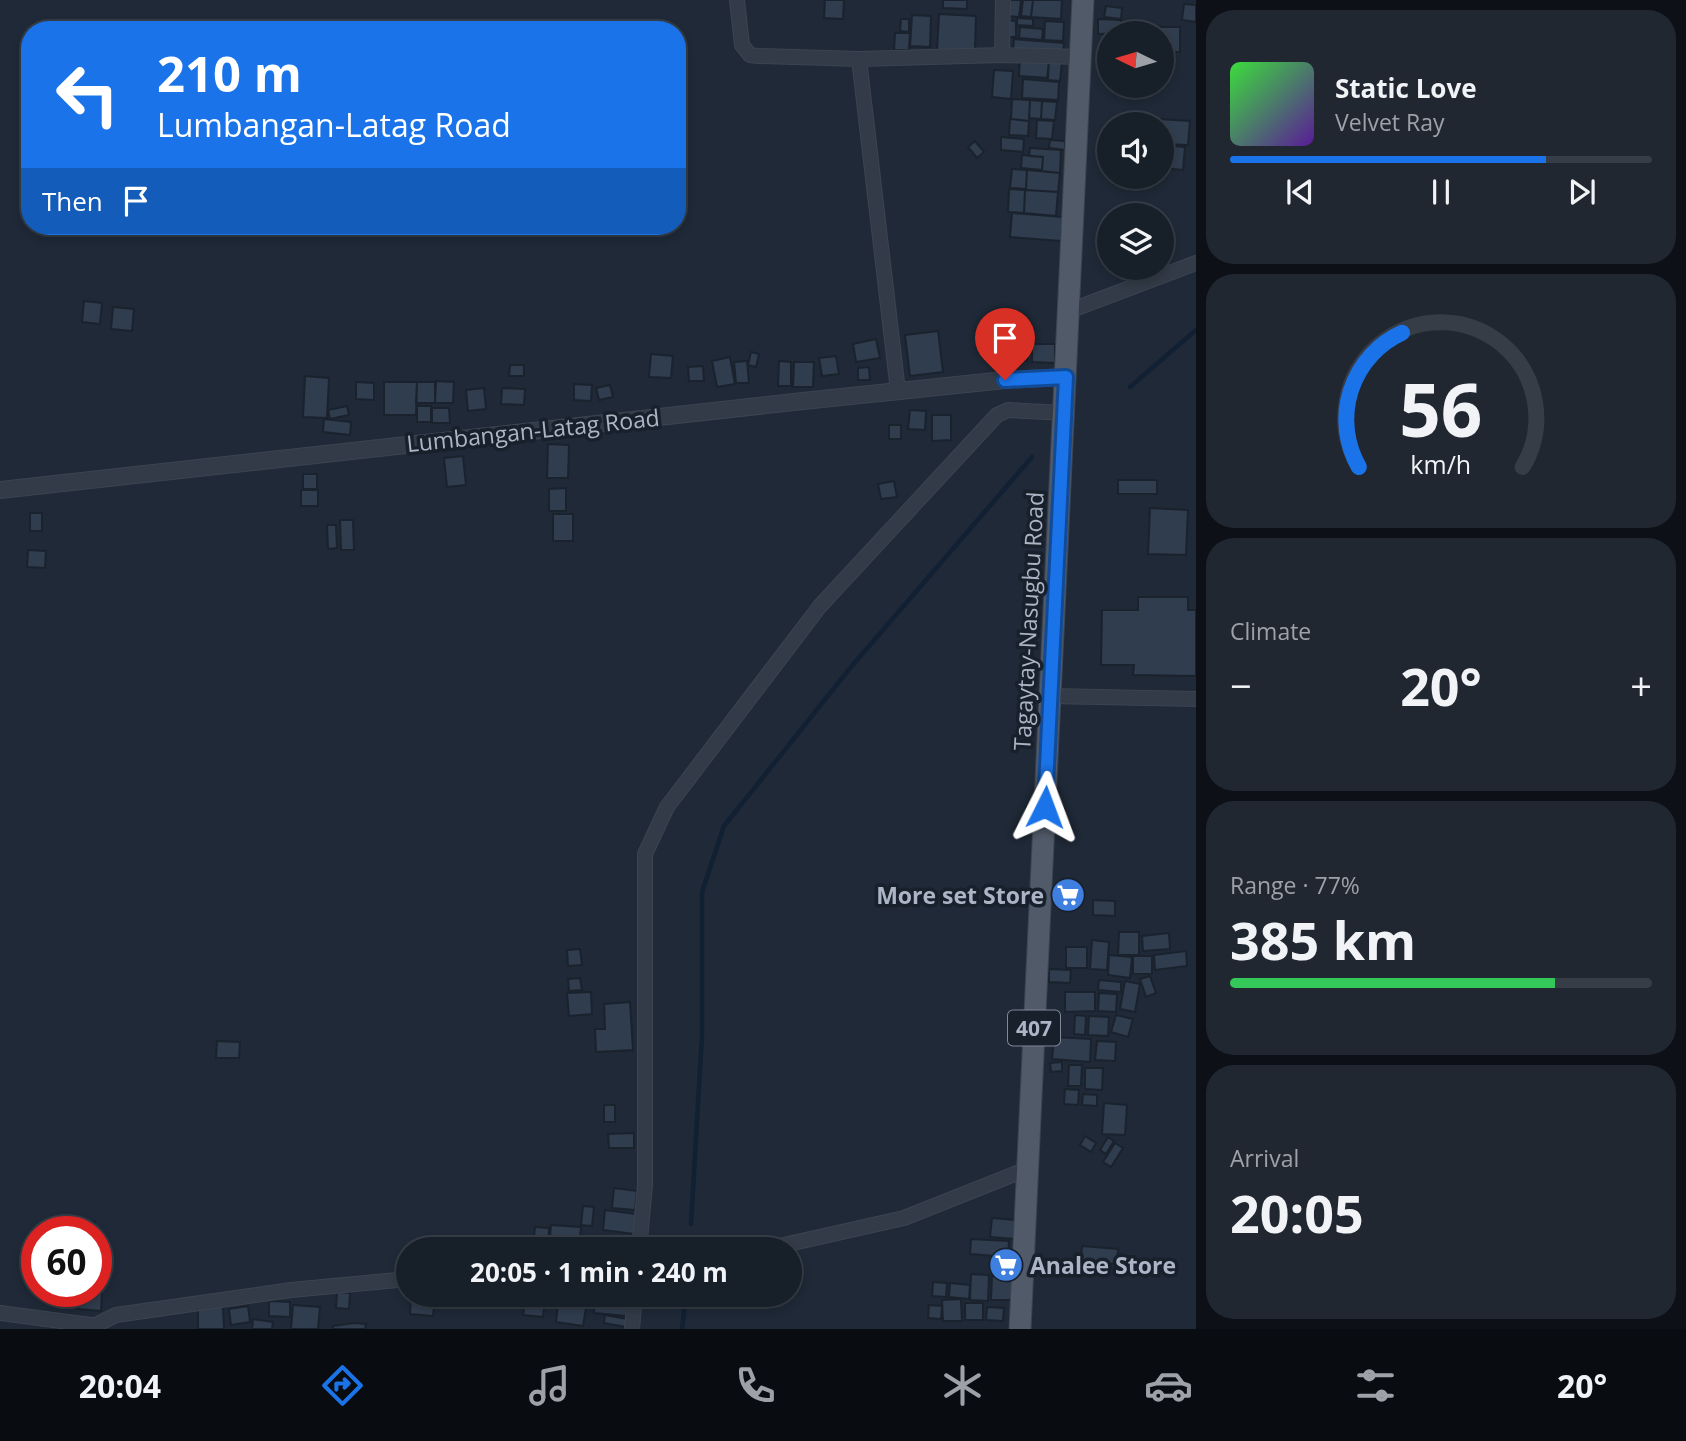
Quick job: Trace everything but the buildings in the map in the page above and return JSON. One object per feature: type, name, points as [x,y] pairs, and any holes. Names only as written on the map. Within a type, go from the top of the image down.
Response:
[{"type":"main road","name":"Tagaytay-Nasugbu Road","points":[[1020,1329],[1083,0]]},
{"type":"street","points":[[737,0],[742,45],[750,55],[859,59],[1002,55],[1080,57]]},
{"type":"street","points":[[1002,55],[1003,0]]},
{"type":"street","points":[[859,59],[898,391]]},
{"type":"street","points":[[1069,311],[1196,263]]},
{"type":"street","name":"Lumbangan-Latag Road","points":[[0,490],[898,391],[1066,377]]},
{"type":"street","points":[[640,1237],[645,1185],[646,854],[667,807],[820,606],[997,415],[1008,410],[1065,413]]},
{"type":"street","points":[[1050,696],[1196,699]]},
{"type":"street","points":[[802,1241],[904,1218],[1027,1169]]},
{"type":"street","points":[[2,1312],[95,1327],[116,1315],[291,1290],[396,1280]]},
{"type":"street","points":[[632,1329],[634,1307]]},
{"type":"waterway","points":[[1130,387],[1196,330]]},
{"type":"waterway","points":[[691,1224],[702,1035],[702,892],[724,826],[851,667],[1032,457]]},
{"type":"waterway","points":[[682,1329],[685,1307]]},
{"type":"place","name":"More set Store","points":[[1068,895]]},
{"type":"place","name":"Analee Store","points":[[1006,1265]]},
{"type":"route","points":[[1005,380],[1066,377],[1045,807]]}]
